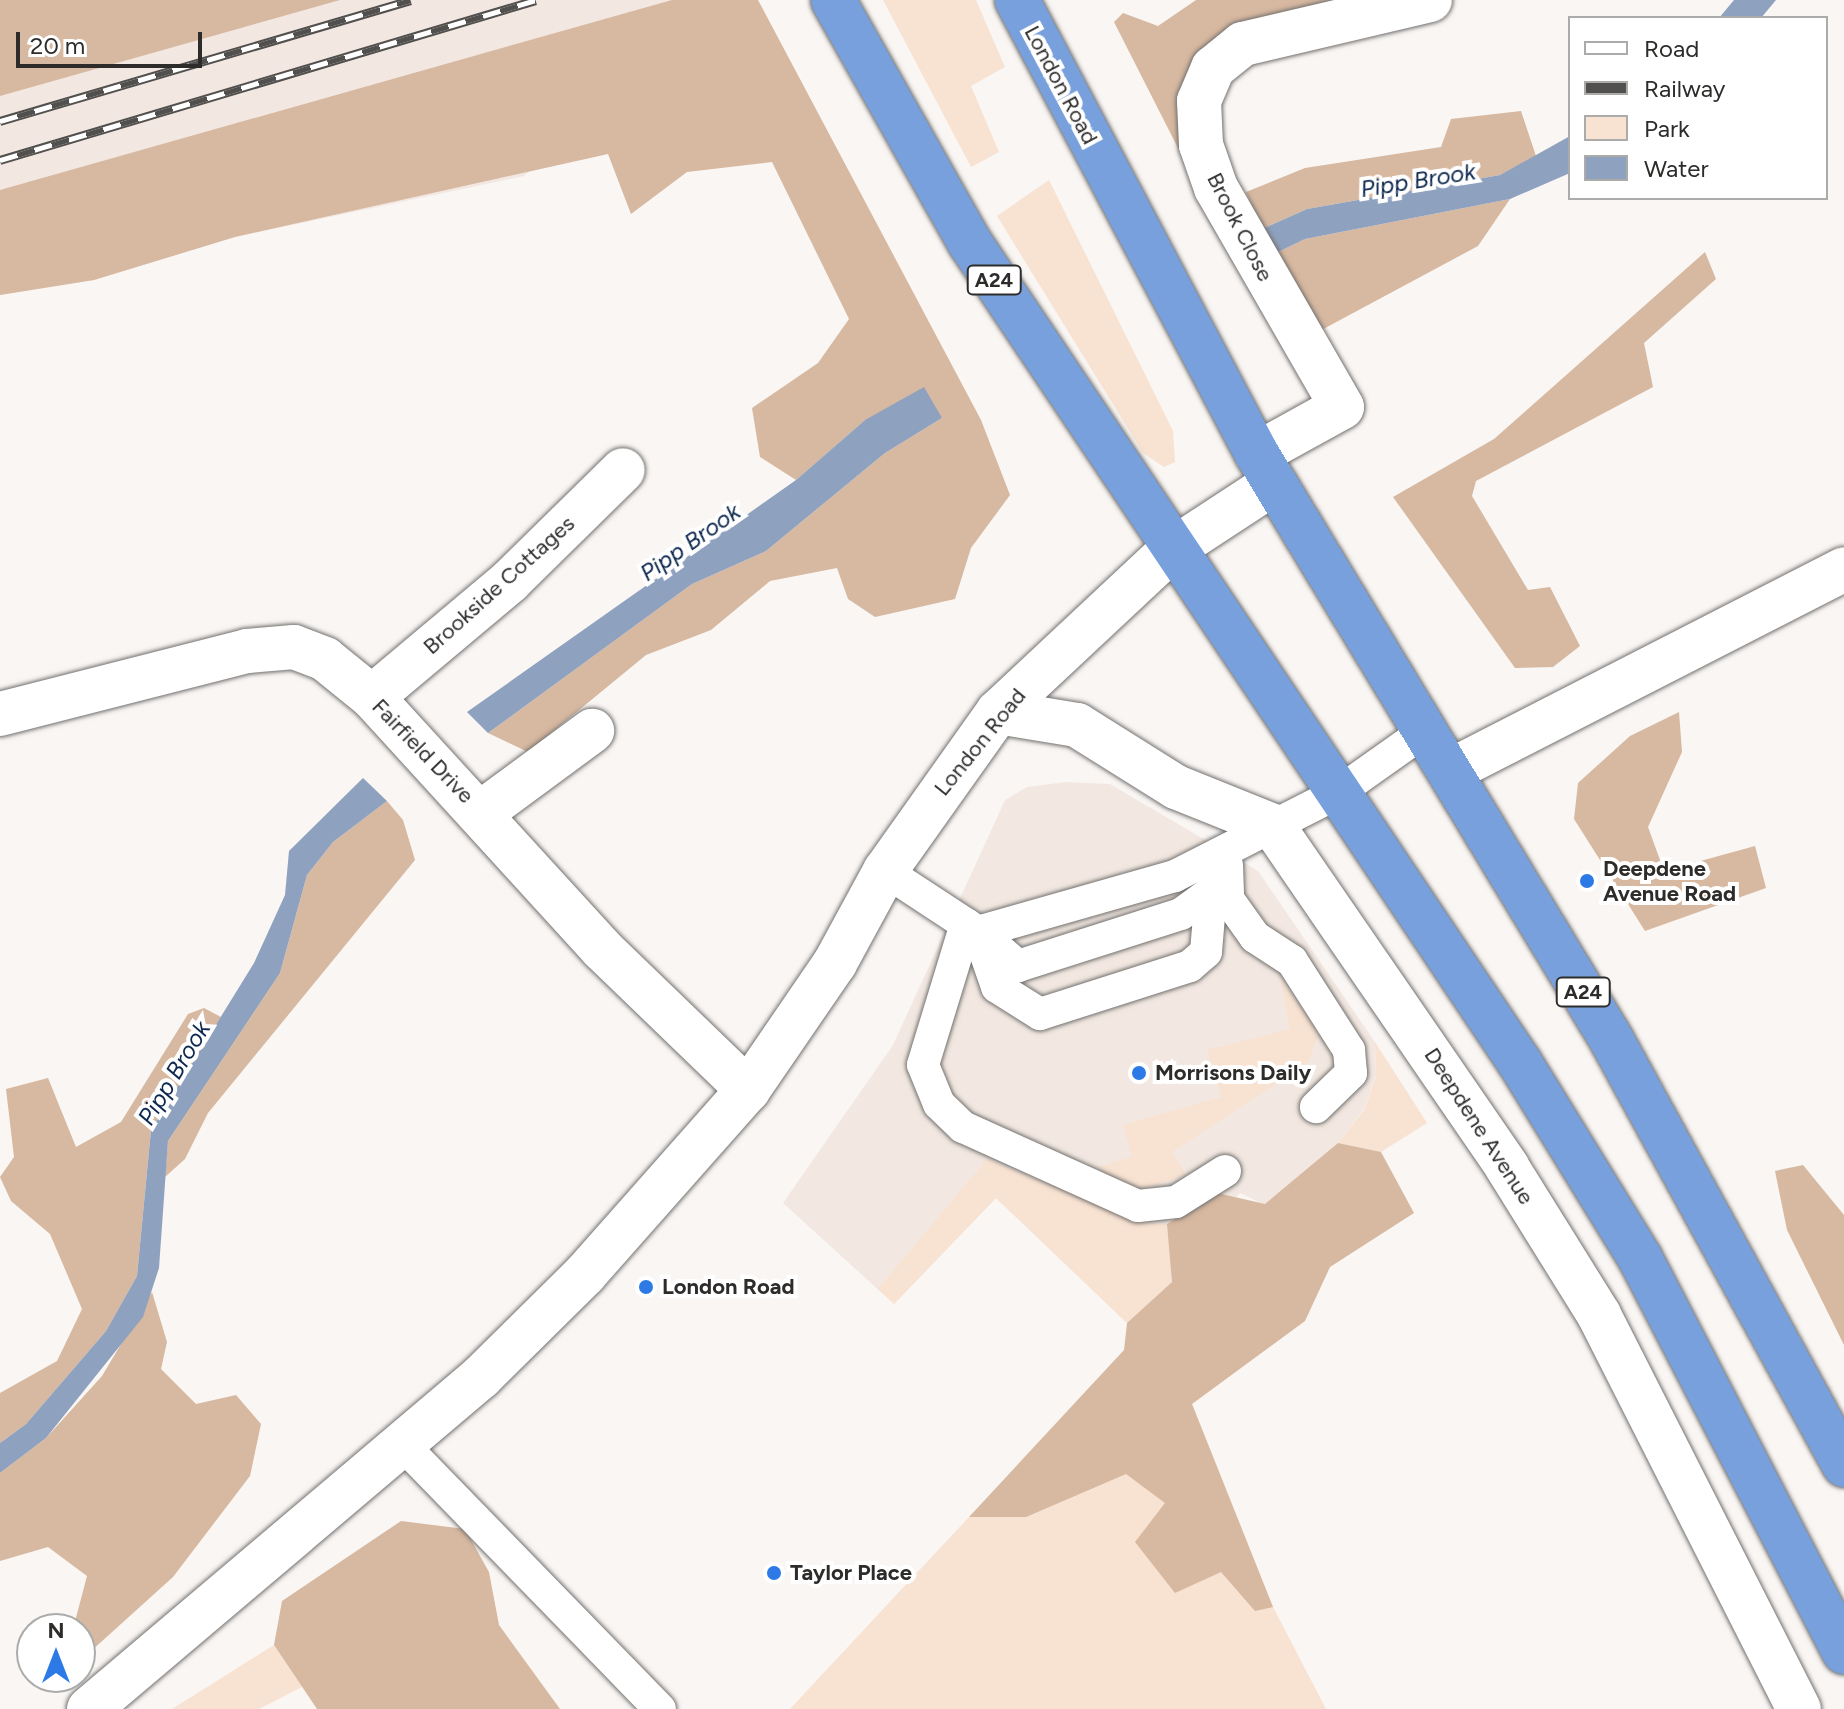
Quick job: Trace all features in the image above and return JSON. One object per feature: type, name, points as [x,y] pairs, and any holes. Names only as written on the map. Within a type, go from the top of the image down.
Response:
[{"type":"highway","name":"A24","points":[[833,0],[970,243],[1170,551],[1520,1063],[1640,1258],[1844,1652]]},
{"type":"highway","name":"London Road","points":[[1017,0],[1266,468]]},
{"type":"highway","name":"A24","points":[[1266,468],[1610,1037],[1844,1465]]},
{"type":"street","name":"Brook Close","points":[[1266,468],[1342,407],[1216,188],[1201,145],[1199,101],[1213,68],[1243,44],[1430,0]]},
{"type":"street","name":"London Road","points":[[89,1709],[402,1444],[585,1274],[748,1090],[835,963],[885,871],[998,712],[1170,551],[1266,468]]},
{"type":"street","name":"Brookside Cottages","points":[[372,697],[510,581],[623,470]]},
{"type":"street","points":[[1450,771],[1844,569]]},
{"type":"street","name":"Fairfield Drive","points":[[0,714],[247,651],[294,647],[325,659],[372,697],[482,812],[602,949],[748,1090]]},
{"type":"street","points":[[998,712],[1077,725],[1176,787],[1273,826]]},
{"type":"street","points":[[482,812],[592,731]]},
{"type":"street","name":"Deepdene Avenue","points":[[1273,826],[1507,1167],[1599,1315],[1799,1709]]},
{"type":"lane","points":[[972,928],[1175,876],[1336,794],[1425,731]]},
{"type":"lane","points":[[972,928],[997,987],[1040,1014],[1190,966],[1206,952],[1211,892],[1227,850]]},
{"type":"lane","points":[[1227,850],[1228,899],[1255,937],[1292,961],[1349,1050],[1351,1073],[1316,1107]]},
{"type":"lane","points":[[885,871],[972,928],[1018,966],[1181,914],[1211,892]]},
{"type":"lane","points":[[972,928],[923,1065],[939,1104],[963,1127],[1123,1201],[1176,1202],[1225,1171]]},
{"type":"lane","points":[[402,1444],[660,1709]]},
{"type":"shaded area","points":[[0,0],[743,0],[524,176],[235,237],[94,280],[0,295]]},
{"type":"shaded area","points":[[0,0],[340,0],[0,96]]},
{"type":"shaded area","points":[[672,0],[758,0],[981,420],[1010,495],[971,548],[955,599],[875,617],[848,599],[837,568],[770,581],[711,630],[646,655],[528,752],[488,733],[692,584],[766,551],[885,453],[942,418],[865,420],[796,480],[760,457],[752,408],[818,363],[849,319],[772,162],[687,172],[631,214],[608,154],[235,237],[94,280],[0,295],[0,190]]},
{"type":"shaded area","points":[[1196,0],[1344,0],[1269,22],[1183,117],[1179,150],[1114,22],[1123,13],[1158,26]]},
{"type":"shaded area","points":[[1521,111],[1536,156],[1500,175],[1307,209],[1262,229],[1246,192],[1305,168],[1441,147],[1451,119]]},
{"type":"shaded area","points":[[1510,199],[1478,246],[1314,334],[1274,254],[1305,239]]},
{"type":"shaded area","points":[[1705,252],[1716,279],[1644,343],[1653,387],[1476,481],[1472,496],[1528,590],[1550,587],[1580,646],[1553,667],[1515,668],[1393,497],[1494,439]]},
{"type":"shaded area","points":[[1679,712],[1682,752],[1648,827],[1664,871],[1755,846],[1766,888],[1645,931],[1574,819],[1578,783],[1630,736]]},
{"type":"shaded area","points":[[1066,782],[1110,784],[1258,871],[1375,1042],[1376,1076],[1364,1109],[1338,1143],[1265,1205],[1240,1193],[1127,1323],[996,1198],[894,1304],[783,1203],[893,1045],[1005,800],[1027,787]]},
{"type":"shaded area","points":[[387,801],[403,820],[415,860],[208,1113],[185,1159],[165,1177],[168,1141],[280,973],[307,875],[333,842]]},
{"type":"shaded area","points":[[204,1008],[221,1017],[151,1130],[137,1276],[106,1331],[26,1424],[0,1443],[0,1393],[57,1361],[82,1309],[50,1234],[11,1201],[0,1177],[14,1157],[6,1089],[48,1078],[76,1147],[121,1122],[188,1014]]},
{"type":"shaded area","points":[[1338,1143],[1381,1152],[1414,1213],[1330,1267],[1305,1321],[1192,1404],[1273,1607],[1255,1611],[1221,1572],[1175,1593],[1135,1542],[1165,1503],[1126,1474],[1026,1517],[969,1517],[1124,1350],[1127,1323],[1172,1282],[1167,1224],[1217,1193],[1265,1204]]},
{"type":"shaded area","points":[[1803,1165],[1844,1215],[1844,1345],[1787,1230],[1775,1171]]},
{"type":"shaded area","points":[[152,1292],[167,1342],[161,1369],[196,1404],[236,1395],[261,1424],[250,1476],[173,1577],[96,1647],[96,1613],[77,1613],[87,1576],[48,1547],[0,1561],[0,1473],[46,1438],[102,1376]]},
{"type":"shaded area","points":[[401,1521],[465,1529],[489,1572],[499,1625],[560,1709],[317,1709],[274,1645],[282,1601]]},
{"type":"green space","points":[[883,0],[976,0],[1005,67],[971,86],[999,152],[971,167]]},
{"type":"green space","points":[[1049,180],[1173,431],[1175,462],[1164,467],[1143,453],[997,216]]},
{"type":"green space","points":[[1281,981],[1312,1021],[1317,1039],[1308,1063],[1172,1152],[1186,1175],[1142,1189],[1109,1178],[1098,1167],[1132,1157],[1123,1125],[1221,1097],[1207,1050],[1290,1029]]},
{"type":"green space","points":[[1375,1042],[1427,1123],[1381,1152],[1338,1143],[1364,1110],[1376,1077]]},
{"type":"green space","points":[[987,1159],[1144,1223],[1167,1224],[1172,1282],[1127,1323],[996,1198],[894,1304],[878,1289]]},
{"type":"green space","points":[[1192,1404],[1273,1607],[1326,1709],[790,1709],[969,1517]]},
{"type":"green space","points":[[274,1645],[302,1687],[259,1709],[172,1709]]},
{"type":"water","points":[[1734,0],[1776,0],[1763,16],[1721,16]]},
{"type":"water","points":[[1568,137],[1568,174],[1510,199],[1305,239],[1274,254],[1262,229],[1307,209],[1500,175]]},
{"type":"water","points":[[924,387],[942,418],[885,453],[766,551],[692,584],[488,733],[467,712],[796,480],[865,420]]},
{"type":"water","points":[[363,778],[387,801],[333,842],[307,875],[280,973],[168,1141],[159,1268],[143,1317],[46,1438],[0,1473],[0,1443],[26,1424],[106,1331],[137,1276],[151,1130],[254,963],[285,895],[289,851]]},
{"type":"railway","points":[[0,121],[411,0]]},
{"type":"railway","points":[[0,160],[536,0]]},
{"type":"place","name":"Deepdene Avenue Road","points":[[1587,881]]},
{"type":"place","name":"Morrisons Daily","points":[[1139,1073]]},
{"type":"place","name":"London Road","points":[[646,1287]]},
{"type":"place","name":"Taylor Place","points":[[774,1573]]},
{"type":"water label","name":"Pipp Brook","points":[[1418,180]]},
{"type":"water label","name":"Pipp Brook","points":[[690,542]]},
{"type":"water label","name":"Pipp Brook","points":[[174,1073]]}]
